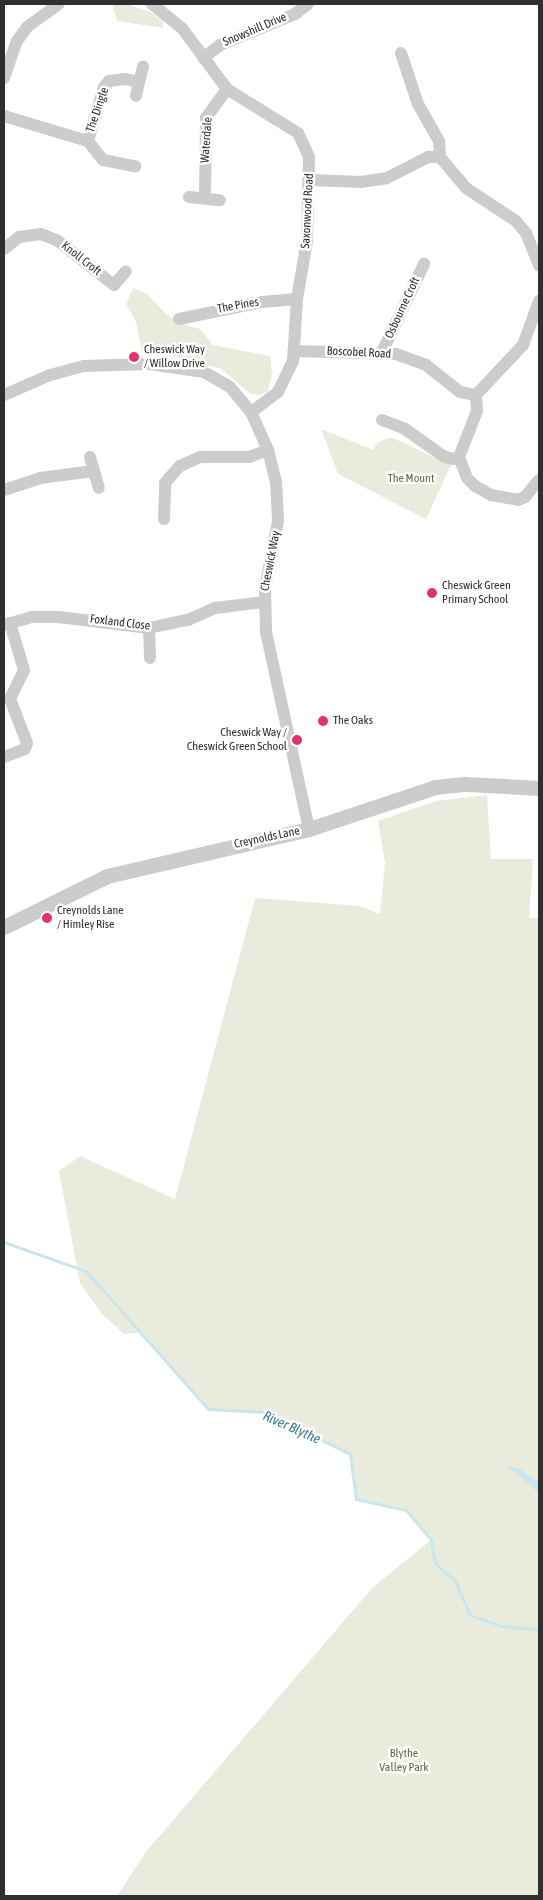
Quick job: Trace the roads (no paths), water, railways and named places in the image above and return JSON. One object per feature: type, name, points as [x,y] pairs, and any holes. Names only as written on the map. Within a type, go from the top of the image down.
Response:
[{"type":"street","name":"Saxonwood Road","points":[[152,4],[182,28],[227,89],[298,133],[309,157],[311,180],[307,242],[297,299],[295,351],[278,392],[251,412]]},
{"type":"street","name":"Snowshill Drive","points":[[203,58],[220,45],[295,14],[308,4]]},
{"type":"street","points":[[4,78],[17,41],[27,27],[54,5]]},
{"type":"street","points":[[401,53],[414,95],[439,141],[440,158],[466,188],[516,221],[526,233],[539,266]]},
{"type":"street","points":[[136,96],[143,67]]},
{"type":"street","name":"The Dingle","points":[[88,141],[104,87],[109,81],[125,79],[139,82]]},
{"type":"street","name":"Waterdale","points":[[206,198],[206,118],[227,89]]},
{"type":"street","name":"The Dingle","points":[[4,116],[88,141],[103,160],[135,166]]},
{"type":"street","points":[[311,180],[360,182],[387,178],[428,157],[440,158]]},
{"type":"street","points":[[189,197],[220,200]]},
{"type":"street","name":"Knoll Croft","points":[[4,249],[19,237],[41,234],[58,241],[114,284],[126,271]]},
{"type":"street","name":"Osbourne Croft","points":[[382,352],[424,264]]},
{"type":"street","name":"The Pines","points":[[179,319],[262,302],[297,299]]},
{"type":"street","points":[[539,301],[523,345],[476,395],[477,411],[459,457],[467,478],[475,486],[491,495],[518,500],[526,497],[539,480]]},
{"type":"street","name":"Boscobel Road","points":[[295,351],[382,352],[426,365],[460,392],[476,395]]},
{"type":"street","name":"Cheswick Way","points":[[4,395],[50,375],[84,366],[149,364],[204,372],[230,387],[251,412],[268,450],[276,482],[278,521],[264,602],[266,632],[309,829]]},
{"type":"street","points":[[382,420],[405,430],[443,456],[453,459],[459,457]]},
{"type":"street","points":[[164,519],[165,483],[180,466],[200,457],[249,457],[268,450]]},
{"type":"street","points":[[90,457],[99,488]]},
{"type":"street","points":[[4,490],[40,478],[94,471]]},
{"type":"street","name":"Foxland Close","points":[[7,624],[32,617],[58,616],[149,628],[188,620],[215,608],[264,602]]},
{"type":"street","points":[[4,757],[25,749],[28,743],[10,699],[24,670],[7,624]]},
{"type":"street","points":[[149,628],[150,658]]},
{"type":"street","name":"Creynolds Lane","points":[[4,927],[107,876],[309,829],[435,787],[466,784],[539,788]]},
{"type":"water","points":[[507,1466],[518,1468],[539,1482],[539,1493]]},
{"type":"waterway","name":"River Blythe","points":[[4,1242],[86,1271],[208,1409],[264,1412],[350,1454],[356,1499],[406,1510],[431,1540],[435,1563],[455,1581],[470,1615],[502,1626],[539,1629]]},
{"type":"place","name":"Cheswick Way / Willow Drive","points":[[134,357]]},
{"type":"place","name":"Cheswick Green Primary School","points":[[432,593]]},
{"type":"place","name":"The Oaks","points":[[323,721]]},
{"type":"place","name":"Cheswick Way / Cheswick Green School","points":[[297,740]]},
{"type":"place","name":"Creynolds Lane / Himley Rise","points":[[47,918]]},
{"type":"park label","name":"The Mount","points":[[411,479]]},
{"type":"park label","name":"Blythe Valley Park","points":[[404,1761]]}]
